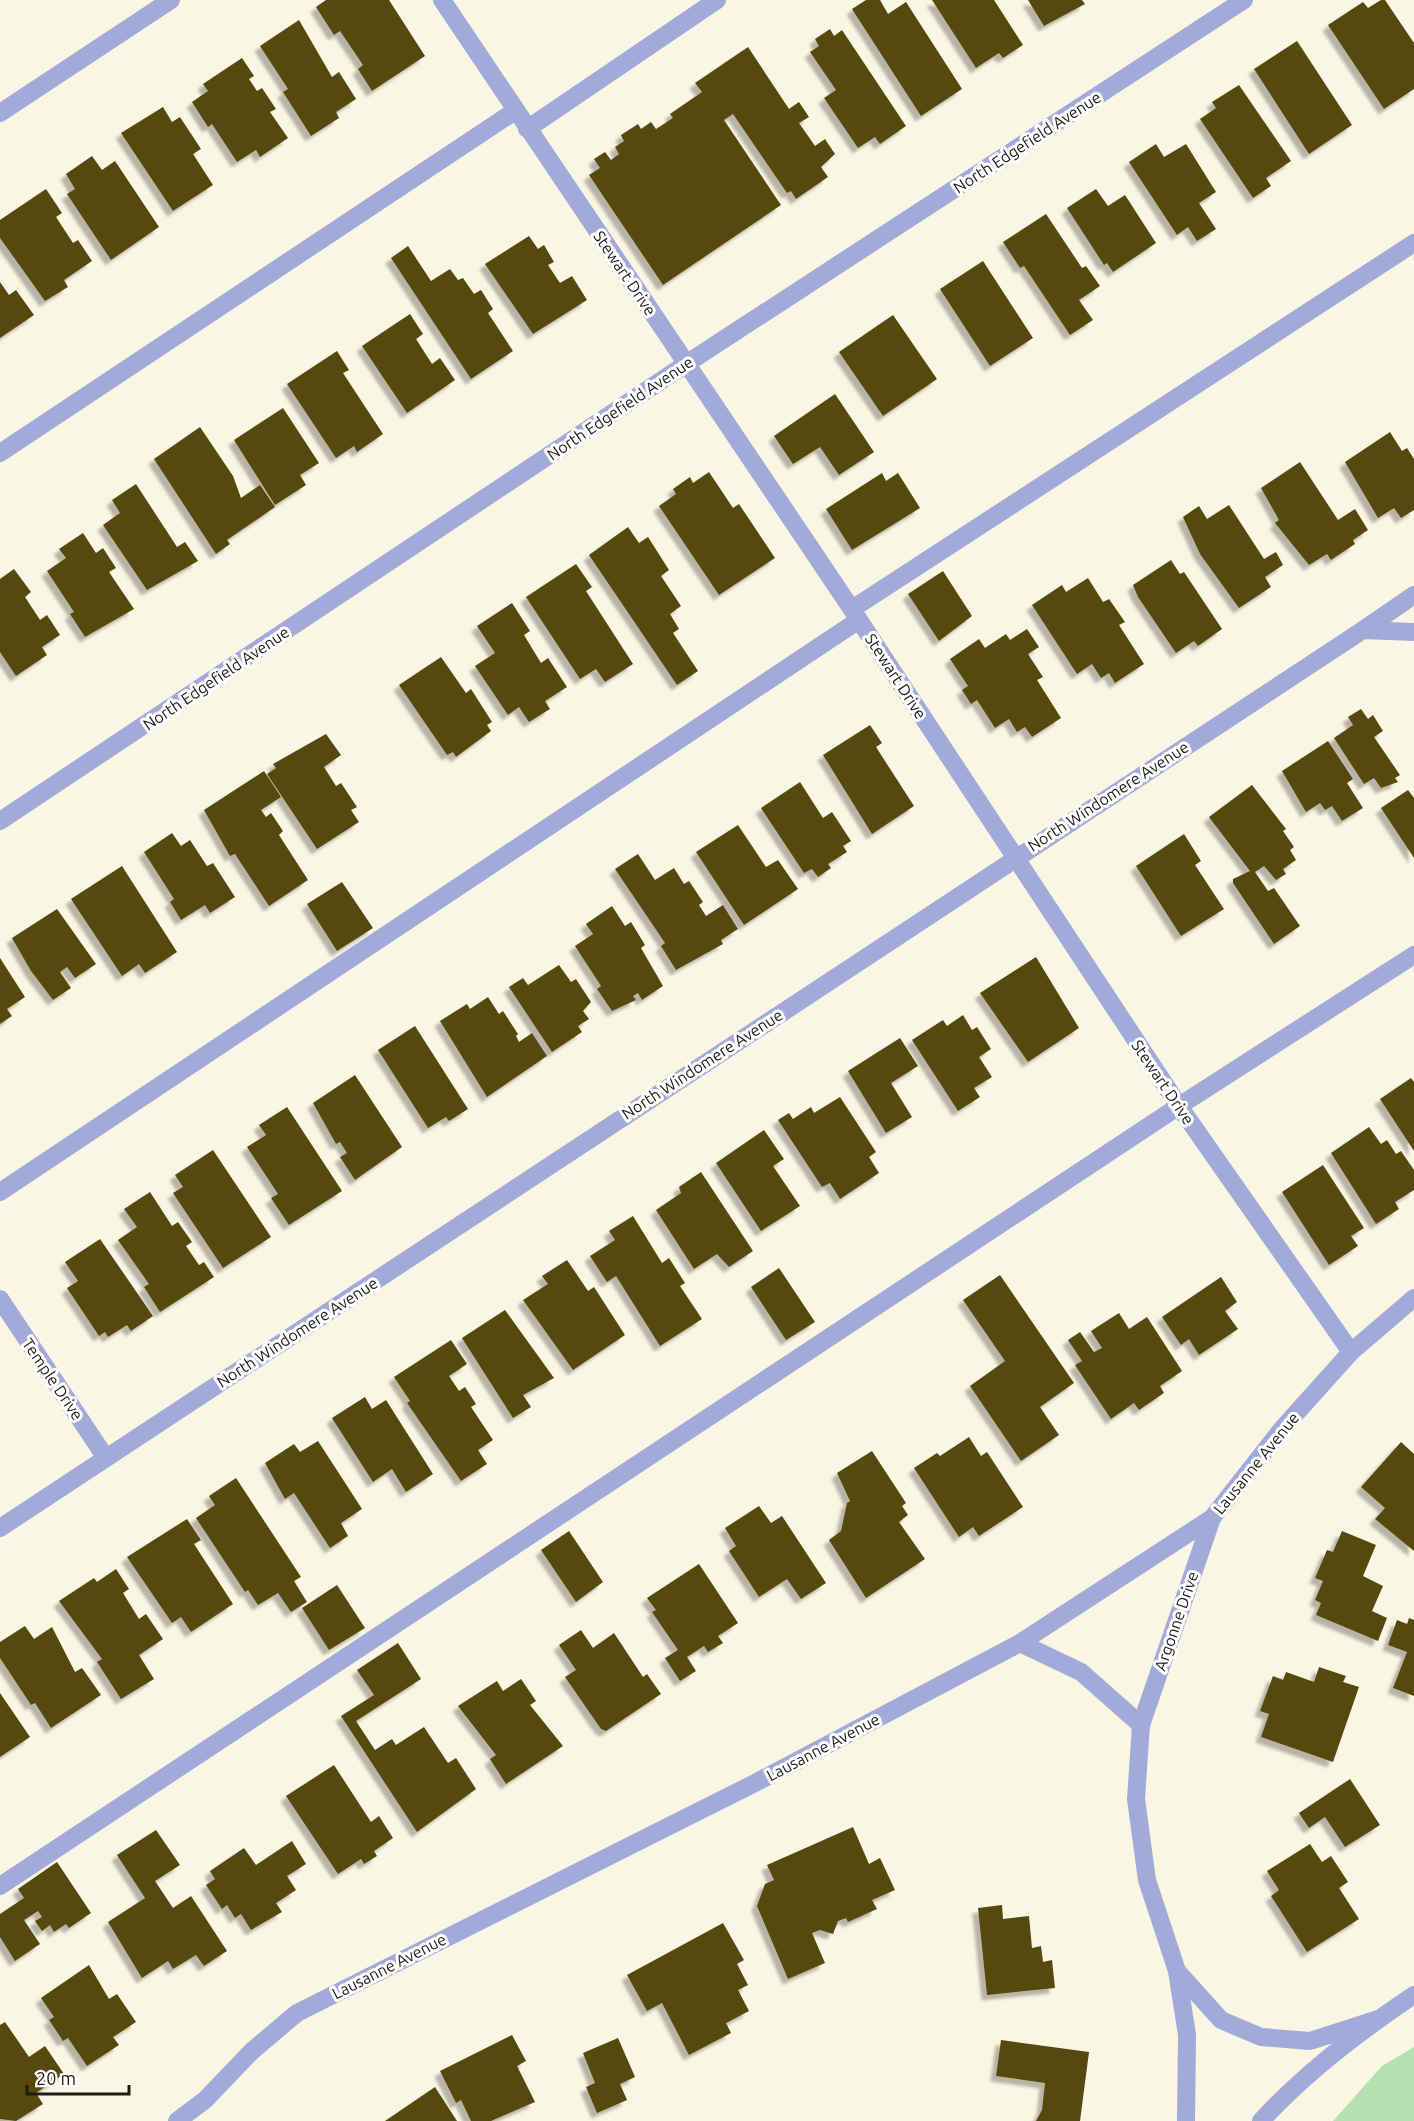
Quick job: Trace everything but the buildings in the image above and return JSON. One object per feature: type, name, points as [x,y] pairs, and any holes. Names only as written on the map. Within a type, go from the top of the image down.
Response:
[{"type":"street","points":[[0,113],[171,0]]},
{"type":"street","name":"Stewart Drive","points":[[442,0],[856,615],[1179,1106],[1351,1352]]},
{"type":"street","points":[[527,129],[717,0]]},
{"type":"street","name":"North Edgefield Avenue","points":[[0,821],[686,364],[1244,0]]},
{"type":"street","points":[[0,453],[515,111]]},
{"type":"street","points":[[0,1192],[856,615],[1414,243]]},
{"type":"street","name":"North Windomere Avenue","points":[[0,1528],[1414,595]]},
{"type":"street","points":[[1363,630],[1414,632]]},
{"type":"street","points":[[0,1886],[1179,1106],[1414,955]]},
{"type":"street","name":"Lausanne Avenue","points":[[177,2121],[205,2100],[252,2051],[297,2013],[755,1784],[1020,1643],[1212,1518],[1281,1430],[1351,1352],[1414,1298]]},
{"type":"street","name":"Temple Drive","points":[[0,1299],[106,1458]]},
{"type":"street","name":"Argonne Drive","points":[[1186,2121],[1187,2035],[1177,1971],[1147,1880],[1136,1799],[1141,1725],[1212,1518]]},
{"type":"street","points":[[1020,1643],[1081,1672],[1141,1725]]},
{"type":"street","name":"Argonne Drive","points":[[1177,1971],[1221,2020],[1261,2037],[1310,2041],[1378,2019]]},
{"type":"street","points":[[1261,2121],[1279,2102],[1378,2019],[1414,1995]]},
{"type":"green space","points":[[1414,2047],[1414,2121],[1333,2121],[1382,2066]]}]
